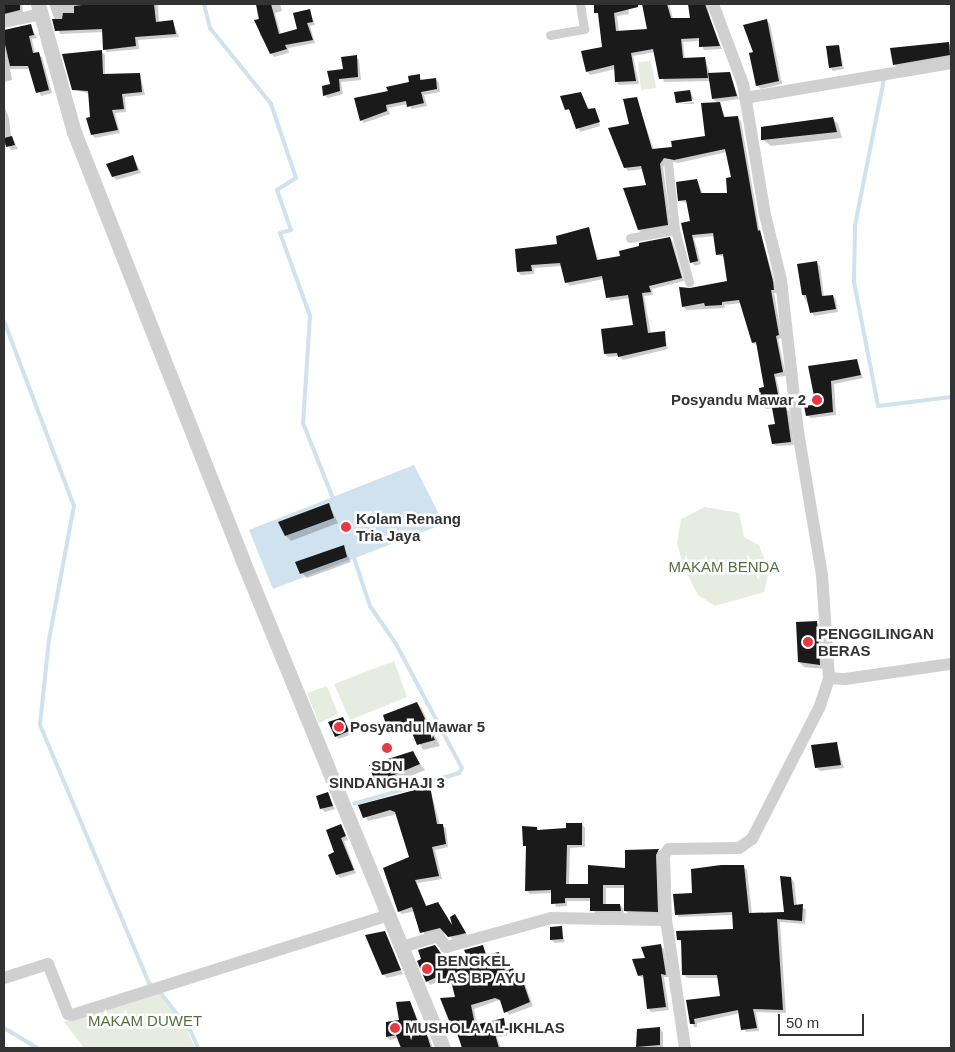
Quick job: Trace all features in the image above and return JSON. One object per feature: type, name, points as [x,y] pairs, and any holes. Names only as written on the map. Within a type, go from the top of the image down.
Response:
[{"type":"street","points":[[550,35],[584,30],[580,4]]},
{"type":"street","points":[[685,1048],[666,920],[664,855],[670,849],[739,848],[752,840],[820,706],[829,678],[822,575],[798,432],[782,289],[765,215],[745,98],[736,58],[713,4]]},
{"type":"street","points":[[4,22],[40,9],[74,132],[386,916],[402,947],[443,1048]]},
{"type":"street","points":[[745,98],[951,63]]},
{"type":"street","points":[[668,163],[675,230],[690,282]]},
{"type":"street","points":[[630,238],[675,230]]},
{"type":"street","points":[[829,678],[845,679],[951,664]]},
{"type":"street","points":[[4,978],[48,964],[68,1014],[72,1015],[386,916]]},
{"type":"street","points":[[402,947],[438,936],[446,947],[493,937],[521,926],[551,918],[666,920]]},
{"type":"green space","points":[[651,61],[656,88],[641,90],[638,62]]},
{"type":"green space","name":"MAKAM BENDA","points":[[705,507],[739,513],[744,537],[759,545],[769,571],[764,592],[715,606],[698,595],[684,568],[677,543],[681,519]]},
{"type":"green space","points":[[394,661],[407,697],[350,720],[334,684]]},
{"type":"green space","points":[[327,686],[338,714],[319,723],[307,693]]},
{"type":"green space","name":"MAKAM DUWET","points":[[155,989],[186,1028],[195,1048],[84,1048],[64,1022]]},
{"type":"water","name":"Kolam Renang Tria Jaya","points":[[414,465],[444,524],[273,589],[249,530]]},
{"type":"building","points":[[4,4],[20,4],[20,10],[4,14]]},
{"type":"building","points":[[91,4],[154,4],[156,22],[173,20],[176,34],[135,37],[136,46],[103,50],[102,29],[55,31],[52,19],[62,19],[63,13],[74,13],[74,6]]},
{"type":"building","points":[[256,4],[271,4],[279,34],[297,29],[293,13],[310,9],[313,22],[307,23],[313,40],[285,45],[287,49],[270,54],[254,20],[259,19]]},
{"type":"building","points":[[594,4],[638,4],[638,7],[614,13],[616,31],[647,29],[642,4],[667,4],[671,18],[690,18],[688,4],[705,4],[720,46],[699,47],[699,38],[681,39],[683,58],[705,57],[708,78],[659,79],[653,49],[631,53],[636,81],[615,82],[614,65],[586,72],[581,51],[602,47],[598,13],[594,13]]},
{"type":"building","points":[[767,19],[779,81],[756,86],[749,53],[753,52],[743,25]]},
{"type":"building","points":[[31,24],[34,35],[29,36],[33,53],[39,52],[49,90],[36,93],[28,66],[10,66],[4,40],[4,30]]},
{"type":"building","points":[[949,42],[950,55],[893,65],[890,48]]},
{"type":"building","points":[[839,45],[842,66],[829,68],[826,46]]},
{"type":"building","points":[[102,50],[103,74],[140,73],[142,92],[122,94],[124,109],[112,110],[118,130],[91,135],[86,118],[90,117],[88,91],[72,90],[62,54]]},
{"type":"building","points":[[357,55],[358,77],[339,79],[340,91],[323,96],[322,86],[330,84],[327,71],[343,69],[341,57]]},
{"type":"building","points":[[730,72],[737,96],[712,99],[708,73]]},
{"type":"building","points":[[420,74],[420,80],[436,78],[437,89],[421,92],[424,103],[407,107],[406,101],[386,105],[387,111],[360,121],[354,98],[388,91],[386,87],[409,82],[408,76]]},
{"type":"building","points":[[690,90],[692,101],[676,103],[674,92]]},
{"type":"building","points":[[581,92],[588,109],[595,108],[600,122],[576,129],[569,109],[565,110],[560,96]]},
{"type":"building","points":[[637,97],[652,149],[672,147],[671,141],[705,136],[701,103],[720,102],[724,117],[738,116],[758,231],[760,230],[773,281],[774,290],[771,290],[779,335],[776,336],[783,372],[774,374],[780,404],[761,406],[759,388],[764,387],[756,342],[752,343],[739,300],[722,302],[722,305],[705,306],[704,303],[682,307],[679,287],[690,288],[727,281],[723,254],[716,255],[713,233],[692,235],[698,261],[690,263],[681,223],[690,221],[686,200],[678,201],[676,182],[697,179],[701,193],[727,193],[726,178],[731,177],[725,149],[674,160],[664,158],[660,164],[668,225],[638,230],[623,188],[646,185],[641,166],[624,168],[608,128],[629,124],[623,99]]},
{"type":"building","points":[[833,117],[837,132],[761,140],[761,127]]},
{"type":"building","points":[[12,136],[15,145],[6,147],[4,138]]},
{"type":"building","points":[[133,155],[138,170],[112,177],[106,164]]},
{"type":"building","points":[[589,227],[597,260],[620,256],[619,251],[639,246],[639,243],[670,237],[682,278],[649,286],[651,292],[642,293],[648,333],[665,331],[666,346],[618,357],[617,353],[604,354],[601,329],[633,325],[628,295],[606,298],[602,276],[565,283],[560,263],[531,265],[532,271],[517,272],[515,249],[557,244],[556,236]]},
{"type":"building","points":[[817,261],[822,296],[833,295],[836,309],[810,313],[806,295],[802,295],[797,264]]},
{"type":"building","points":[[857,359],[861,375],[831,381],[833,412],[806,416],[804,406],[813,405],[814,396],[808,366]]},
{"type":"building","points":[[786,406],[791,442],[772,444],[768,425],[775,424],[772,408]]},
{"type":"building","points":[[329,503],[334,518],[285,536],[278,522]]},
{"type":"building","points":[[344,545],[347,557],[300,574],[295,562]]},
{"type":"building","name":"PENGGILINGAN BERAS","points":[[817,621],[820,665],[798,662],[796,622]]},
{"type":"building","points":[[417,702],[435,740],[417,745],[408,723],[388,731],[383,715]]},
{"type":"building","name":"Posyandu Mawar 5","points":[[343,717],[349,731],[335,737],[328,722]]},
{"type":"building","points":[[837,742],[841,765],[815,768],[811,745]]},
{"type":"building","points":[[413,751],[420,764],[375,783],[369,765]]},
{"type":"building","points":[[430,786],[437,824],[443,824],[446,844],[432,847],[439,876],[415,880],[426,906],[438,902],[452,925],[450,917],[455,914],[466,933],[448,937],[440,928],[420,933],[412,907],[398,912],[383,868],[409,857],[395,812],[390,810],[363,818],[358,805]]},
{"type":"building","points":[[328,792],[333,806],[320,809],[316,796]]},
{"type":"building","points":[[566,823],[582,823],[582,845],[567,845],[566,884],[588,884],[588,865],[625,868],[625,850],[659,849],[656,855],[658,912],[624,911],[624,885],[603,885],[603,904],[620,904],[621,911],[590,911],[590,898],[565,898],[565,903],[551,904],[551,890],[525,891],[526,846],[523,846],[522,826],[537,827],[537,830],[566,828]]},
{"type":"building","points":[[341,824],[346,836],[341,838],[354,870],[336,875],[328,855],[334,852],[326,830]]},
{"type":"building","points":[[721,865],[744,865],[749,913],[784,912],[780,876],[791,877],[794,905],[803,904],[802,921],[777,919],[783,1010],[753,1009],[757,1028],[741,1030],[738,1010],[694,1019],[695,1024],[690,1024],[686,1000],[720,996],[717,975],[682,975],[681,940],[677,940],[676,931],[733,929],[732,912],[675,915],[673,894],[692,893],[691,869]]},
{"type":"building","points":[[562,926],[563,939],[550,940],[550,927]]},
{"type":"building","points":[[385,931],[401,970],[382,975],[365,935]]},
{"type":"building","points":[[661,944],[666,975],[661,974],[666,1007],[647,1009],[643,975],[638,976],[632,959],[645,958],[641,947]]},
{"type":"building","points":[[435,945],[445,959],[467,956],[464,950],[483,945],[486,955],[499,952],[505,971],[513,968],[516,978],[521,976],[530,1002],[504,1013],[500,1000],[495,998],[471,1005],[475,1025],[504,1018],[506,1032],[495,1034],[499,1048],[462,1048],[455,1027],[452,1028],[440,998],[455,997],[450,977],[440,980],[439,976],[426,982],[417,961],[421,959],[418,950]]},
{"type":"building","points":[[410,1001],[422,1033],[426,1032],[431,1048],[401,1048],[396,1035],[386,1037],[386,1022],[399,1020],[396,1002]]},
{"type":"building","points":[[660,1027],[660,1045],[636,1047],[637,1029]]},
{"type":"waterway","points":[[204,4],[210,28],[271,104],[296,178],[277,190],[291,230],[280,233],[310,316],[303,423],[334,501]]},
{"type":"waterway","points":[[884,79],[855,226],[854,282],[878,406],[951,397]]},
{"type":"waterway","points":[[4,321],[74,506],[49,639],[40,725],[149,983],[153,986]]},
{"type":"waterway","points":[[353,555],[370,606],[396,644],[462,768],[459,773],[354,804]]},
{"type":"waterway","points":[[159,991],[191,1032],[198,1048]]},
{"type":"waterway","points":[[4,1028],[37,1048]]},
{"type":"place","name":"Posyandu Mawar 2","points":[[817,400]]},
{"type":"place","name":"Kolam Renang Tria Jaya","points":[[346,527]]},
{"type":"place","name":"PENGGILINGAN BERAS","points":[[808,642]]},
{"type":"place","name":"Posyandu Mawar 5","points":[[339,727]]},
{"type":"place","name":"SDN SINDANGHAJI 3","points":[[387,748]]},
{"type":"place","name":"BENGKEL LAS BP AYU","points":[[427,969]]},
{"type":"place","name":"MUSHOLA AL-IKHLAS","points":[[395,1028]]}]
